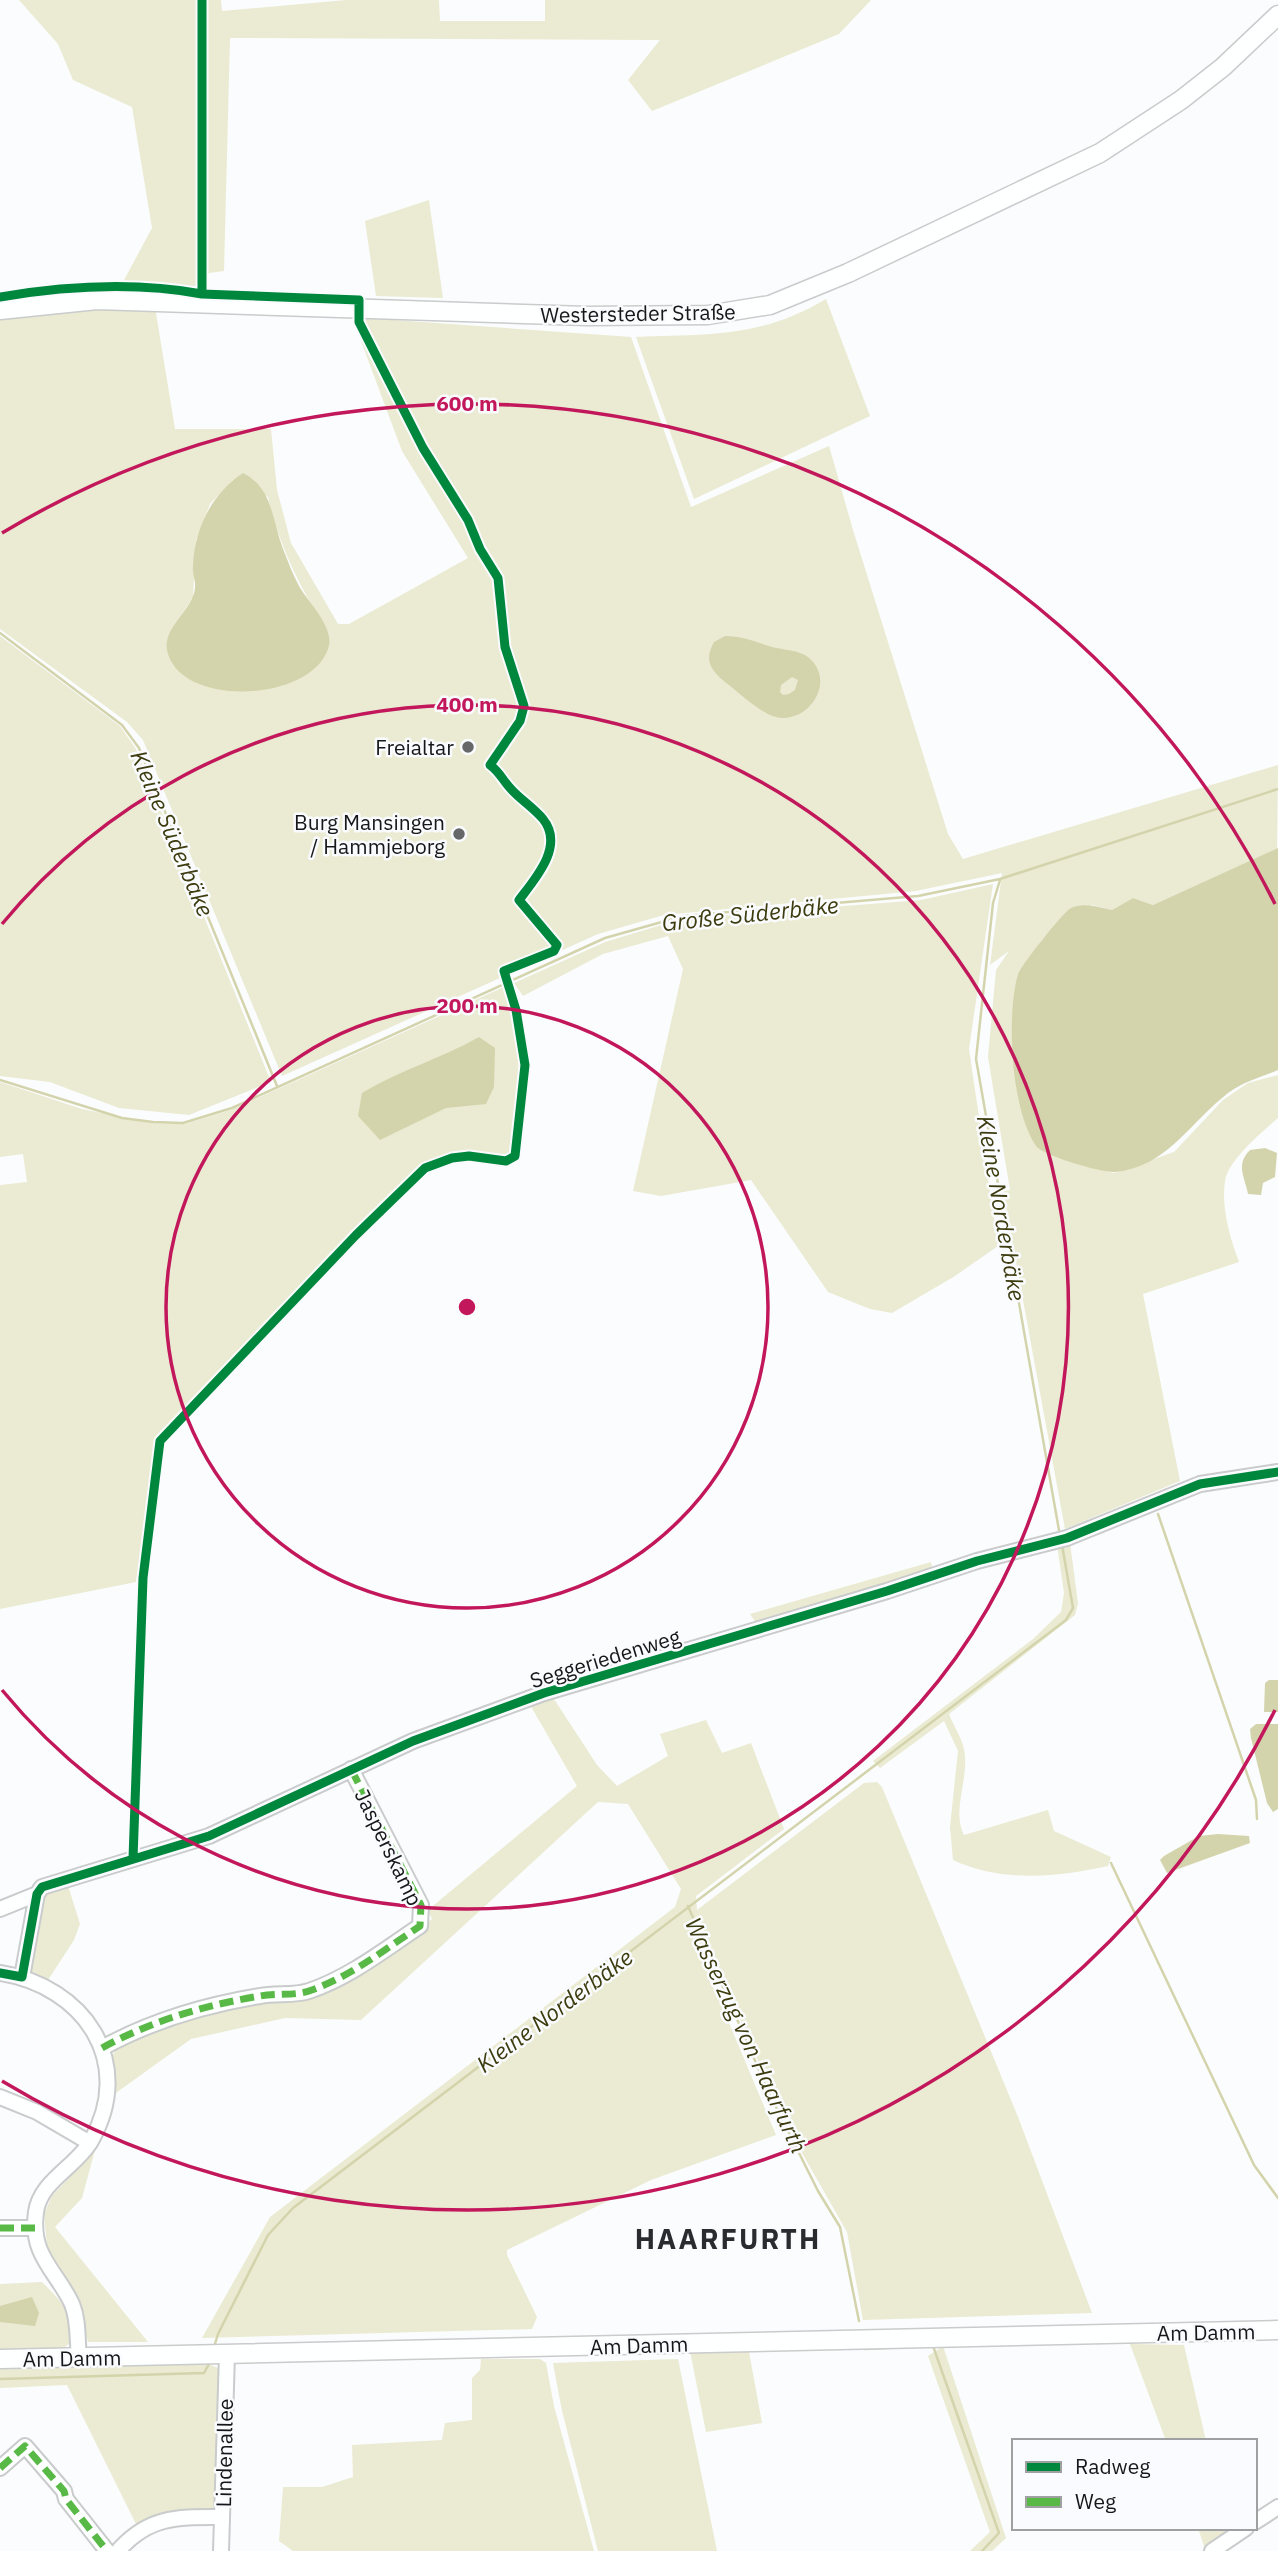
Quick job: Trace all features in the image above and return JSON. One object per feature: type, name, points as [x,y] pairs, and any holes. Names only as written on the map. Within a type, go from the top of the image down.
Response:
[{"type":"main road","name":"Westersteder Straße","points":[[0,310],[97,300],[587,316],[708,315],[770,306],[848,273],[1100,153],[1192,92],[1278,15]]},
{"type":"main road","name":"Am Damm","points":[[0,2359],[1278,2330]]},
{"type":"street","name":"Seggeriedenweg","points":[[0,1909],[28,1895],[37,1894],[42,1887],[209,1836],[413,1741],[544,1693],[887,1591],[977,1561],[1061,1539],[1200,1484],[1278,1472]]},
{"type":"street","name":"Jasperskamp","points":[[102,2048],[135,2029],[183,2013],[261,1995],[305,1993],[346,1975],[420,1926],[421,1905],[351,1769]]},
{"type":"street","points":[[22,1977],[37,1894]]},
{"type":"street","points":[[0,1973],[22,1977],[59,1993],[80,2011],[102,2048],[107,2094],[90,2143],[43,2192],[36,2209],[35,2228],[43,2260],[73,2307],[79,2357]]},
{"type":"street","points":[[0,2097],[37,2112],[90,2143]]},
{"type":"street","points":[[0,2228],[35,2228]]},
{"type":"street","name":"Lindenallee","points":[[221,2551],[224,2354]]},
{"type":"street","points":[[0,2468],[25,2446],[64,2491],[66,2499],[107,2551]]},
{"type":"street","points":[[1257,2521],[1278,2507]]},
{"type":"street","points":[[118,2551],[138,2533],[169,2518],[222,2517]]},
{"type":"street","points":[[1212,2551],[1243,2530]]},
{"type":"shaded area","points":[[19,0],[221,0],[222,11],[346,0],[439,0],[440,21],[545,21],[545,0],[871,0],[839,34],[652,111],[628,80],[660,40],[230,38],[224,271],[209,273],[198,287],[123,282],[152,228],[132,107],[73,80],[58,44]]},
{"type":"shaded area","points":[[429,200],[443,298],[376,296],[365,221]]},
{"type":"shaded area","points":[[826,299],[870,416],[694,499],[636,337],[734,332],[779,321]]},
{"type":"shaded area","points":[[59,307],[155,307],[175,429],[271,429],[277,490],[291,543],[338,624],[349,624],[468,558],[402,451],[352,317],[631,337],[691,507],[829,446],[948,834],[963,859],[1278,765],[1277,849],[1153,905],[1133,898],[1112,910],[1092,905],[1045,936],[1018,972],[1013,1057],[1066,1161],[1114,1173],[1174,1152],[1223,1100],[1248,1083],[1278,1075],[1278,1118],[1239,1155],[1225,1181],[1225,1212],[1239,1262],[1143,1294],[1180,1481],[1065,1529],[1003,1191],[1010,1190],[988,1057],[996,970],[1009,951],[990,965],[1002,873],[916,891],[664,915],[598,934],[282,1076],[143,740],[127,722],[0,629],[0,319]],"holes":[[[233,480],[268,497],[278,533],[292,566],[327,630],[171,631],[193,597],[196,540],[210,504]]]},
{"type":"shaded area","points":[[243,473],[253,479],[266,496],[294,576],[323,621],[329,645],[319,664],[300,678],[276,687],[248,691],[220,690],[196,683],[177,669],[167,650],[167,642],[169,634],[193,596],[194,553],[206,514],[222,491]]},
{"type":"shaded area","points":[[0,636],[120,726],[136,749],[271,1082],[189,1115],[119,1108],[50,1082],[0,1076]]},
{"type":"shaded area","points":[[725,636],[737,637],[804,655],[817,668],[819,691],[804,711],[794,716],[781,718],[768,714],[725,682],[712,668],[709,654],[714,642]],"holes":[[[792,677],[798,680],[795,690],[783,695],[780,692],[781,685]]]},
{"type":"shaded area","points":[[1278,848],[1278,1070],[1235,1088],[1162,1154],[1133,1169],[1115,1172],[1098,1170],[1041,1150],[1028,1130],[1016,1087],[1012,1014],[1018,974],[1051,929],[1076,906],[1112,910],[1133,898],[1153,905]]},
{"type":"shaded area","points":[[993,884],[969,1049],[998,1246],[955,1276],[892,1313],[870,1309],[828,1292],[751,1180],[661,1196],[633,1191],[683,969],[668,936],[603,954],[523,996],[514,983],[605,942],[681,919],[921,900]]},
{"type":"shaded area","points":[[506,986],[522,1068],[515,1149],[511,1155],[502,1159],[466,1155],[438,1158],[423,1166],[262,1326],[158,1440],[136,1582],[0,1609],[0,1185],[27,1182],[23,1154],[0,1157],[0,1082],[82,1109],[151,1123],[185,1124],[231,1110]]},
{"type":"shaded area","points":[[479,1037],[495,1048],[494,1087],[486,1104],[446,1108],[380,1140],[358,1116],[362,1093]]},
{"type":"shaded area","points":[[1265,1148],[1277,1153],[1275,1177],[1263,1183],[1261,1195],[1248,1194],[1242,1171],[1243,1161],[1250,1150]]},
{"type":"shaded area","points":[[1070,1543],[1078,1603],[1075,1615],[949,1714],[963,1745],[965,1760],[959,1815],[964,1835],[1048,1810],[1054,1831],[1111,1857],[1108,1866],[1050,1875],[1010,1875],[972,1867],[953,1860],[950,1827],[958,1751],[944,1721],[880,1768],[873,1761],[1033,1639],[1061,1612],[1064,1593],[1057,1545]]},
{"type":"shaded area","points":[[931,1562],[933,1572],[758,1626],[750,1614]]},
{"type":"shaded area","points":[[1278,1680],[1278,1712],[1264,1712],[1265,1683]]},
{"type":"shaded area","points":[[552,1696],[597,1765],[617,1786],[668,1756],[660,1734],[706,1720],[722,1753],[751,1743],[784,1829],[696,1896],[697,1910],[864,1783],[877,1782],[882,1787],[1018,2117],[1092,2313],[863,2320],[847,2232],[802,2153],[795,2130],[770,2089],[719,1970],[709,1975],[776,2135],[651,2180],[507,2250],[537,2317],[532,2329],[202,2338],[270,2217],[675,1907],[681,1889],[628,1804],[598,1802],[361,2020],[285,2018],[191,2039],[113,2095],[110,2058],[126,2037],[224,2008],[311,1993],[375,1961],[432,1919],[428,1910],[577,1786],[529,1703]]},
{"type":"shaded area","points":[[1256,1724],[1278,1724],[1278,1809],[1273,1812],[1267,1803],[1251,1738],[1250,1729]]},
{"type":"shaded area","points":[[1199,1836],[1249,1836],[1250,1843],[1167,1873],[1160,1860],[1164,1856]]},
{"type":"shaded area","points":[[66,1879],[80,1924],[74,1940],[48,1980],[29,1971],[38,1894]]},
{"type":"shaded area","points":[[95,2150],[82,2198],[55,2227],[148,2342],[88,2342],[78,2302],[48,2255],[44,2214],[52,2196]]},
{"type":"shaded area","points":[[42,2282],[65,2309],[69,2323],[69,2344],[54,2355],[0,2356],[0,2284]]},
{"type":"shaded area","points":[[32,2297],[39,2313],[35,2326],[0,2322],[0,2306]]},
{"type":"shaded area","points":[[1130,2344],[1184,2345],[1206,2439],[1165,2439]]},
{"type":"shaded area","points":[[943,2346],[1006,2538],[992,2551],[970,2551],[990,2532],[928,2356]]},
{"type":"shaded area","points":[[690,2351],[749,2352],[762,2423],[706,2432]]},
{"type":"shaded area","points":[[481,2359],[540,2359],[546,2363],[554,2406],[594,2551],[293,2551],[279,2541],[283,2487],[322,2487],[353,2477],[352,2445],[442,2440],[445,2423],[472,2420],[472,2378],[480,2370]]},
{"type":"shaded area","points":[[678,2359],[717,2551],[598,2551],[562,2411],[553,2363]]},
{"type":"shaded area","points":[[205,2363],[221,2369],[219,2494],[211,2512],[179,2511],[136,2524],[67,2385],[0,2388],[0,2368]]},
{"type":"shaded area","points":[[1199,2530],[1226,2530],[1227,2536],[1205,2549]]},
{"type":"waterway","name":"Kleine Süderbäke","points":[[0,633],[122,725],[139,748],[277,1086]]},
{"type":"waterway","name":"Große Süderbäke","points":[[0,1080],[122,1118],[183,1123],[232,1108],[605,938],[683,916],[918,896],[1000,879],[1278,789]]},
{"type":"waterway","name":"Kleine Norderbäke","points":[[1000,880],[993,903],[976,1059],[1060,1536]]},
{"type":"waterway","points":[[1158,1514],[1256,1800],[1257,1819]]},
{"type":"waterway","name":"Kleine Norderbäke","points":[[214,2347],[268,2235],[293,2208],[1066,1620],[1073,1608],[1062,1545]]},
{"type":"waterway","points":[[1111,1863],[1254,2165],[1278,2198]]},
{"type":"waterway","name":"Wasserzug von Haarfurth","points":[[688,1906],[769,2093],[818,2191],[840,2227],[859,2321]]},
{"type":"waterway","name":"Wasserzug von Haarfurth","points":[[933,2346],[999,2533],[982,2551]]},
{"type":"waterway","name":"Wasserzug von Haarfurth","points":[[865,2349],[906,2347]]},
{"type":"waterway","name":"Kleine Norderbäke","points":[[0,2379],[204,2373],[211,2360]]},
{"type":"marked path","points":[[102,2048],[159,2022],[199,2009],[260,1996],[309,1991],[353,1971],[420,1926],[421,1905],[351,1769]]},
{"type":"marked path","points":[[0,2228],[35,2228]]},
{"type":"marked path","points":[[0,2468],[25,2446],[64,2491],[66,2499],[107,2551]]},
{"type":"cycle path","points":[[202,0],[202,294]]},
{"type":"cycle path","points":[[0,297],[75,288],[127,287],[202,294],[359,300],[359,322],[423,448],[468,520],[480,549],[498,578],[505,647],[524,706],[520,721],[490,765],[543,819],[551,840],[545,862],[519,900],[557,945],[554,951],[504,971],[516,1010],[525,1065],[515,1156],[506,1161],[469,1156],[452,1158],[425,1168],[356,1235],[160,1441],[143,1578],[133,1859]]},
{"type":"cycle path","points":[[0,1973],[22,1977],[37,1894],[42,1887],[209,1836],[413,1741],[544,1693],[887,1591],[977,1561],[1067,1538],[1200,1484],[1278,1472]]},
{"type":"place","name":"Freialtar","points":[[468,747]]},
{"type":"place","name":"Burg Mansingen / Hammjeborg","points":[[459,834]]},
{"type":"district","name":"HAARFURTH","points":[[728,2238]]}]
